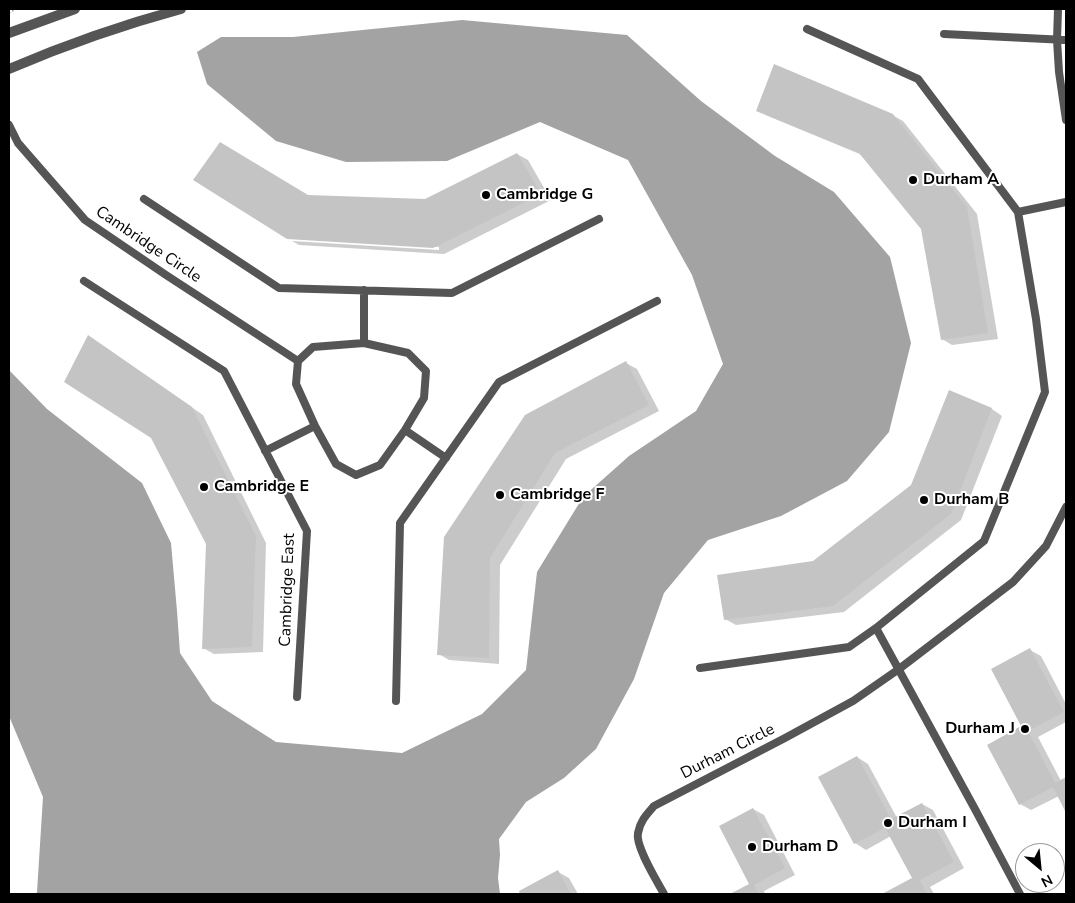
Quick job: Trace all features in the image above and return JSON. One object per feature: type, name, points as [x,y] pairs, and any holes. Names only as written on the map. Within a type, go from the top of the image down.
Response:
[{"type":"street","points":[[9,33],[75,9]]},
{"type":"street","points":[[9,69],[132,22],[181,9]]},
{"type":"lane","points":[[1058,9],[1058,72],[1066,120]]},
{"type":"lane","points":[[700,668],[850,647],[876,628],[984,540],[1045,392],[1036,319],[1018,212],[918,79],[807,29]]},
{"type":"lane","points":[[944,34],[1066,40]]},
{"type":"lane","name":"Cambridge Circle","points":[[9,125],[18,143],[85,220],[298,361]]},
{"type":"lane","points":[[144,199],[279,288],[452,293],[600,219]]},
{"type":"lane","points":[[1018,212],[1066,202]]},
{"type":"lane","name":"Cambridge East","points":[[84,280],[224,371],[307,531],[297,697]]},
{"type":"lane","points":[[364,290],[364,344]]},
{"type":"lane","points":[[396,701],[400,523],[499,382],[656,301]]},
{"type":"lane","points":[[364,344],[408,352],[426,371],[424,398],[405,430],[380,465],[356,475],[336,464],[315,426],[296,384],[298,361],[313,347],[364,344]]},
{"type":"lane","points":[[265,451],[315,426]]},
{"type":"lane","points":[[405,430],[446,458]]},
{"type":"lane","name":"Durham Circle","points":[[664,894],[638,844],[637,834],[642,820],[654,806],[853,701],[899,670],[1013,582],[1046,546],[1066,507]]},
{"type":"lane","points":[[876,628],[1020,894]]},
{"type":"path","points":[[9,12],[15,9]]},
{"type":"shaded area","points":[[462,20],[627,35],[701,101],[775,156],[834,192],[890,257],[911,343],[889,432],[847,481],[781,516],[708,540],[664,593],[634,679],[596,749],[564,778],[526,802],[499,839],[498,878],[500,894],[36,894],[43,797],[9,716],[9,370],[47,409],[142,483],[171,543],[180,653],[212,701],[276,742],[402,753],[482,714],[526,670],[537,572],[583,497],[629,456],[696,411],[723,364],[692,275],[628,160],[540,122],[447,161],[346,162],[276,141],[207,84],[197,52],[221,37],[293,37]]},
{"type":"building","name":"Durham A","points":[[774,64],[893,114],[967,207],[988,333],[941,340],[921,229],[859,153],[756,111]]},
{"type":"building","name":"Cambridge G","points":[[220,142],[308,195],[425,199],[517,153],[541,194],[433,248],[287,239],[193,180]]},
{"type":"building","name":"Cambridge E","points":[[88,335],[192,407],[256,536],[252,647],[202,649],[206,544],[151,438],[64,382]]},
{"type":"building","name":"Cambridge F","points":[[626,361],[649,405],[555,453],[490,558],[489,658],[437,655],[444,537],[525,415]]},
{"type":"building","name":"Durham B","points":[[949,390],[992,408],[951,514],[833,606],[724,620],[717,575],[813,561],[911,485]]},
{"type":"building","name":"Durham J","points":[[1030,648],[1064,712],[1028,731],[1055,783],[1066,777],[1066,813],[1053,787],[1019,805],[987,745],[1021,726],[991,669]]},
{"type":"building","name":"Durham I","points":[[857,756],[891,819],[922,803],[954,862],[920,880],[927,894],[882,894],[912,878],[885,828],[854,844],[818,777]]},
{"type":"building","name":"Durham D","points":[[753,808],[785,868],[754,885],[759,894],[730,894],[749,884],[719,826]]},
{"type":"building","points":[[558,870],[571,894],[520,894],[519,891]]},
{"type":"place","name":"Durham A","points":[[913,180]]},
{"type":"place","name":"Cambridge G","points":[[486,195]]},
{"type":"place","name":"Cambridge E","points":[[204,487]]},
{"type":"place","name":"Cambridge F","points":[[500,495]]},
{"type":"place","name":"Durham B","points":[[924,500]]},
{"type":"place","name":"Durham J","points":[[1025,729]]},
{"type":"place","name":"Durham I","points":[[888,823]]},
{"type":"place","name":"Durham D","points":[[752,847]]}]
